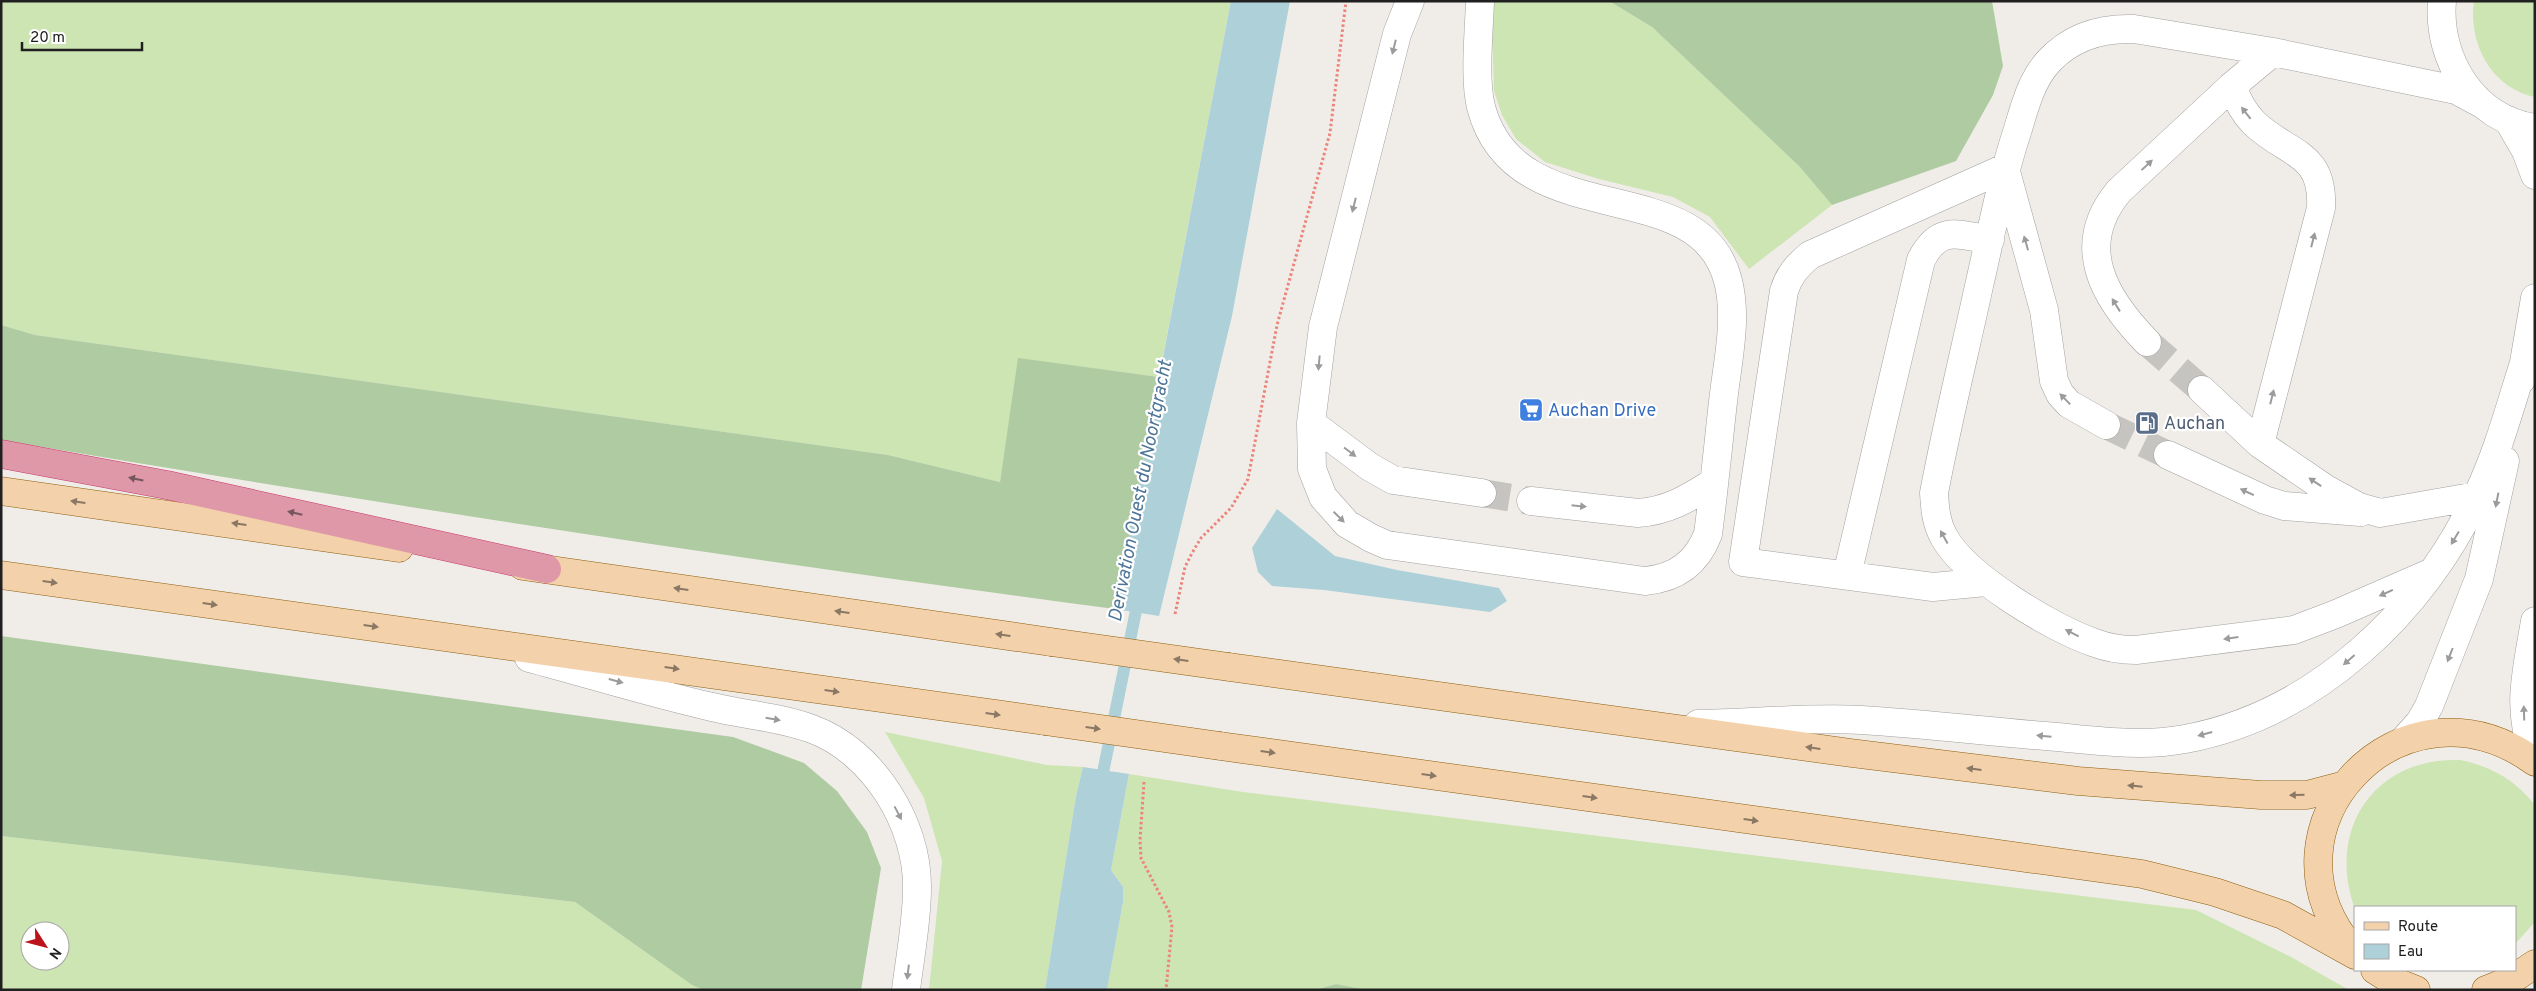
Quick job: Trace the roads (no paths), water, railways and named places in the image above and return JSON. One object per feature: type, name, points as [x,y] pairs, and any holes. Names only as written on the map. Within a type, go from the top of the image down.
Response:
[{"type":"highway","points":[[1,454],[176,487],[547,569]]},
{"type":"main road","points":[[1,491],[1648,726],[1992,771],[2174,790],[2253,795],[2306,795],[2345,785]]},
{"type":"main road","points":[[1,575],[2142,874],[2215,892],[2283,915],[2354,953]]},
{"type":"main road","points":[[2354,953],[2342,937],[2330,914],[2320,874],[2320,847],[2324,828],[2331,808],[2345,785],[2371,758],[2404,740],[2441,732],[2467,732],[2503,742],[2535,761]]},
{"type":"main road","points":[[2486,990],[2511,980],[2535,964]]},
{"type":"main road","points":[[2377,971],[2391,980],[2416,990]]},
{"type":"street","points":[[1410,1],[1397,34],[1323,327],[1311,423],[1312,470],[1323,497],[1346,524],[1388,545],[1645,581],[1661,579],[1686,566],[1696,557],[1708,534],[1731,316],[1728,280],[1717,254],[1695,231],[1680,224],[1548,183],[1519,168],[1495,142],[1481,106],[1478,91],[1480,1]]},
{"type":"street","points":[[2426,1],[2442,13],[2446,48],[2454,68],[2466,88],[2482,104]]},
{"type":"street","points":[[2430,573],[2294,630],[2136,650],[2116,649],[2074,634],[2006,596],[1986,582],[1955,554],[1944,538],[1938,524],[1934,493],[2005,168],[2027,100],[2048,62],[2059,51],[2088,34],[2117,28],[2134,29],[2272,52],[2456,90],[2508,120],[2535,128]]},
{"type":"street","points":[[2147,342],[2120,312],[2098,268],[2095,254],[2101,219],[2108,204],[2119,191],[2232,86],[2272,52]]},
{"type":"street","points":[[2232,86],[2239,104],[2255,124],[2310,163],[2321,183],[2321,208],[2260,444]]},
{"type":"street","points":[[2508,120],[2526,151],[2535,175]]},
{"type":"street","points":[[2005,168],[2044,310],[2054,381],[2060,394],[2069,404],[2106,425]]},
{"type":"street","points":[[1986,582],[1933,587],[1743,562],[1784,291],[1788,279],[1810,254],[2005,168]]},
{"type":"street","points":[[1848,575],[1921,260],[1936,239],[1945,234],[1990,240]]},
{"type":"street","points":[[2404,740],[2420,722],[2429,706],[2479,579],[2487,552],[2535,298]]},
{"type":"street","points":[[1648,726],[1860,720],[2103,741],[2157,742],[2185,739],[2263,715],[2312,689],[2332,674],[2371,640],[2410,599],[2430,573],[2457,534],[2490,467],[2524,363]]},
{"type":"street","points":[[2202,390],[2260,444],[2326,490],[2359,507],[2380,513]]},
{"type":"street","points":[[1311,423],[1370,467],[1393,480],[1482,494]]},
{"type":"street","points":[[2168,455],[2265,500],[2284,506],[2380,513],[2477,496]]},
{"type":"street","points":[[1531,501],[1638,513],[1652,512],[1685,501],[1714,482]]},
{"type":"street","points":[[2535,621],[2523,700],[2526,735],[2535,761]]},
{"type":"street","points":[[450,637],[711,707],[797,724],[814,730],[848,750],[877,779],[889,797],[912,847],[917,886],[906,990]]},
{"type":"water","points":[[1231,1],[1290,1],[1232,316],[1159,616],[1115,609]]},
{"type":"water","points":[[1277,509],[1335,556],[1397,570],[1499,588],[1507,601],[1490,612],[1324,590],[1272,586],[1258,572],[1252,548]]},
{"type":"water","points":[[1083,767],[1129,774],[1111,870],[1123,887],[1123,902],[1107,990],[1045,990],[1076,796]]},
{"type":"waterway","name":"Derivation Ouest du Noortgracht","points":[[1100,787],[1139,596]]},
{"type":"tunnel","points":[[2147,342],[2202,390]]},
{"type":"tunnel","points":[[2106,425],[2168,455]]},
{"type":"tunnel","points":[[1482,493],[1531,501]]},
{"type":"place","name":"Auchan Drive","points":[[1531,410]]},
{"type":"place","name":"Auchan","points":[[2147,423]]}]
